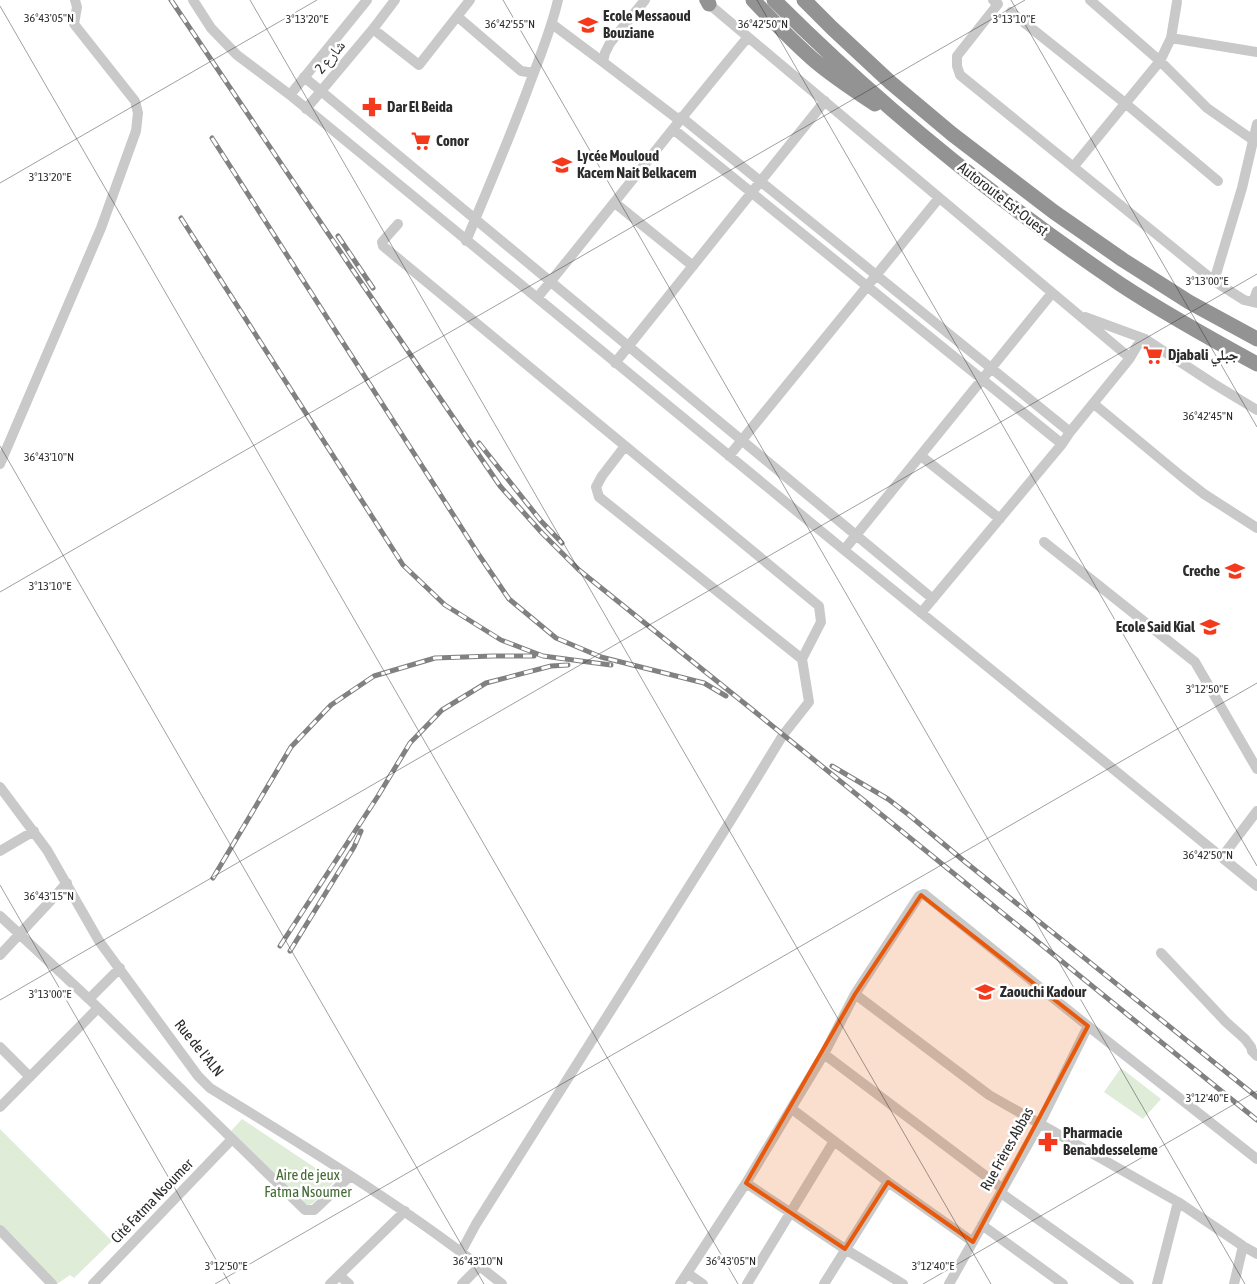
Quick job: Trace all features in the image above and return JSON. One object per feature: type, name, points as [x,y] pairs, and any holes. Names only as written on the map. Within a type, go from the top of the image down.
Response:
[{"type":"highway","points":[[753,0],[795,43],[828,72],[922,135]]},
{"type":"highway","name":"Autoroute Est-Ouest","points":[[774,0],[849,71],[922,135],[1027,219],[1121,284],[1200,333],[1257,364]]},
{"type":"highway","name":"Autoroute Est-Ouest","points":[[804,0],[890,82],[952,134],[1054,212],[1123,260],[1189,302],[1257,339]]},
{"type":"highway","points":[[812,0],[832,28]]},
{"type":"street","points":[[0,464],[100,228],[136,132],[138,113],[134,102],[74,24],[77,7],[75,0]]},
{"type":"street","points":[[193,0],[211,28],[237,55],[306,109],[1257,886]]},
{"type":"street","name":"شارع 2","points":[[306,109],[395,0]]},
{"type":"street","points":[[373,29],[419,65],[470,0]]},
{"type":"street","points":[[466,241],[534,74],[552,24],[558,0]]},
{"type":"street","points":[[603,62],[610,43],[645,0]]},
{"type":"street","points":[[1090,0],[1160,61],[1207,108],[1253,140]]},
{"type":"street","points":[[707,1],[1130,358]]},
{"type":"street","points":[[997,1],[957,56],[957,66],[960,75],[1214,281],[1244,300],[1255,303],[1257,291]]},
{"type":"street","name":"شارع 2","points":[[290,96],[362,2]]},
{"type":"street","points":[[1074,166],[1160,61],[1171,38],[1177,2]]},
{"type":"street","points":[[1011,12],[1125,103],[1218,182]]},
{"type":"street","points":[[458,17],[521,71],[534,74]]},
{"type":"street","points":[[552,24],[678,122],[760,181],[1070,432]]},
{"type":"street","points":[[537,298],[748,37]]},
{"type":"street","points":[[1171,38],[1257,52]]},
{"type":"street","points":[[304,78],[933,599]]},
{"type":"street","points":[[615,362],[825,101]]},
{"type":"street","points":[[678,122],[751,193],[1062,444]]},
{"type":"street","points":[[1214,281],[1242,188],[1257,124]]},
{"type":"street","points":[[729,456],[940,198]]},
{"type":"street","points":[[615,203],[693,266]]},
{"type":"street","points":[[398,224],[382,242],[383,246],[819,606],[821,622],[802,659],[809,702],[772,752],[481,1216],[461,1252]]},
{"type":"street","points":[[844,550],[1052,294]]},
{"type":"street","points":[[1077,314],[1145,339],[1257,410]]},
{"type":"street","points":[[921,613],[1062,444],[1145,339]]},
{"type":"street","points":[[1094,404],[1204,494],[1257,528]]},
{"type":"street","points":[[624,446],[596,487],[599,497],[802,659]]},
{"type":"street","points":[[921,456],[1000,519]]},
{"type":"street","points":[[1044,542],[1195,662],[1257,769]]},
{"type":"street","name":"Rue de l'ALN","points":[[0,786],[47,850],[99,941],[190,1065],[210,1088],[405,1211],[502,1284]]},
{"type":"street","points":[[1222,857],[1257,811]]},
{"type":"street","points":[[0,851],[34,831]]},
{"type":"street","points":[[0,954],[67,883]]},
{"type":"street","points":[[680,1284],[792,1109],[824,1054],[855,994],[919,896],[924,894],[1257,1159]]},
{"type":"street","points":[[0,916],[89,999],[304,1210],[314,1210],[350,1176]]},
{"type":"street","points":[[1161,953],[1226,1022],[1245,1039],[1252,1047],[1252,1052],[1257,1056]]},
{"type":"street","points":[[89,999],[120,968]]},
{"type":"street","points":[[855,994],[989,1095],[1178,1202],[1257,1254]]},
{"type":"street","points":[[0,1107],[98,1008]]},
{"type":"street","name":"Rue Frères Abbas","points":[[949,1284],[1040,1123],[1088,1026]]},
{"type":"street","points":[[0,1047],[30,1077]]},
{"type":"street","points":[[824,1054],[1002,1191],[1129,1284]]},
{"type":"street","points":[[792,1109],[888,1182],[973,1242]]},
{"type":"street","name":"Cité Fatma Nsoumer","points":[[94,1284],[232,1139]]},
{"type":"street","points":[[747,1284],[834,1141]]},
{"type":"street","points":[[824,1284],[888,1182]]},
{"type":"street","points":[[746,1183],[845,1249],[902,1284]]},
{"type":"street","points":[[1157,1284],[1178,1202]]},
{"type":"street","points":[[330,1284],[405,1211]]},
{"type":"street","points":[[982,1225],[1059,1283]]},
{"type":"street","points":[[0,1230],[52,1284]]},
{"type":"street","points":[[1234,1284],[1243,1246]]},
{"type":"street","points":[[462,1284],[480,1266]]},
{"type":"street","points":[[688,1273],[703,1284]]},
{"type":"street","points":[[339,1275],[349,1284]]},
{"type":"highlighted area","points":[[921,895],[1088,1026],[973,1242],[888,1182],[845,1249],[746,1183],[855,994]]},
{"type":"green space","points":[[1121,1068],[1161,1099],[1143,1119],[1104,1092]]},
{"type":"green space","name":"Aire de jeux Fatma Nsoumer","points":[[242,1119],[335,1181],[313,1203],[309,1205],[304,1204],[231,1131]]},
{"type":"green space","points":[[0,1129],[112,1241],[74,1278],[70,1275],[57,1284],[0,1228]]},
{"type":"railway","points":[[171,0],[500,486],[542,533],[579,570],[1257,1120]]},
{"type":"railway","points":[[212,138],[509,599],[556,638],[601,657],[704,683],[726,696]]},
{"type":"railway","points":[[181,218],[403,565],[445,605],[501,640],[543,656],[611,665]]},
{"type":"railway","points":[[338,236],[373,288]]},
{"type":"railway","points":[[479,443],[541,521],[562,543]]},
{"type":"railway","points":[[213,878],[291,747],[331,705],[374,676],[435,658],[534,656]]},
{"type":"railway","points":[[280,946],[378,796],[410,743],[442,710],[486,683],[551,666],[568,665]]},
{"type":"railway","points":[[832,766],[888,799],[909,815],[1257,1097]]},
{"type":"railway","points":[[290,951],[354,847],[361,831]]},
{"type":"place","name":"Ecole Messaoud Bouziane","points":[[588,25]]},
{"type":"place","name":"Dar El Beida","points":[[372,107]]},
{"type":"place","name":"Conor","points":[[421,141]]},
{"type":"place","name":"Lycée Mouloud Kacem Nait Belkacem","points":[[562,165]]},
{"type":"place","name":"Djabali جبلي","points":[[1153,355]]},
{"type":"place","name":"Creche","points":[[1235,571]]},
{"type":"place","name":"Ecole Said Kial","points":[[1210,627]]},
{"type":"place","name":"Zaouchi Kadour","points":[[985,992]]},
{"type":"place","name":"Pharmacie Benabdesseleme","points":[[1048,1142]]}]
